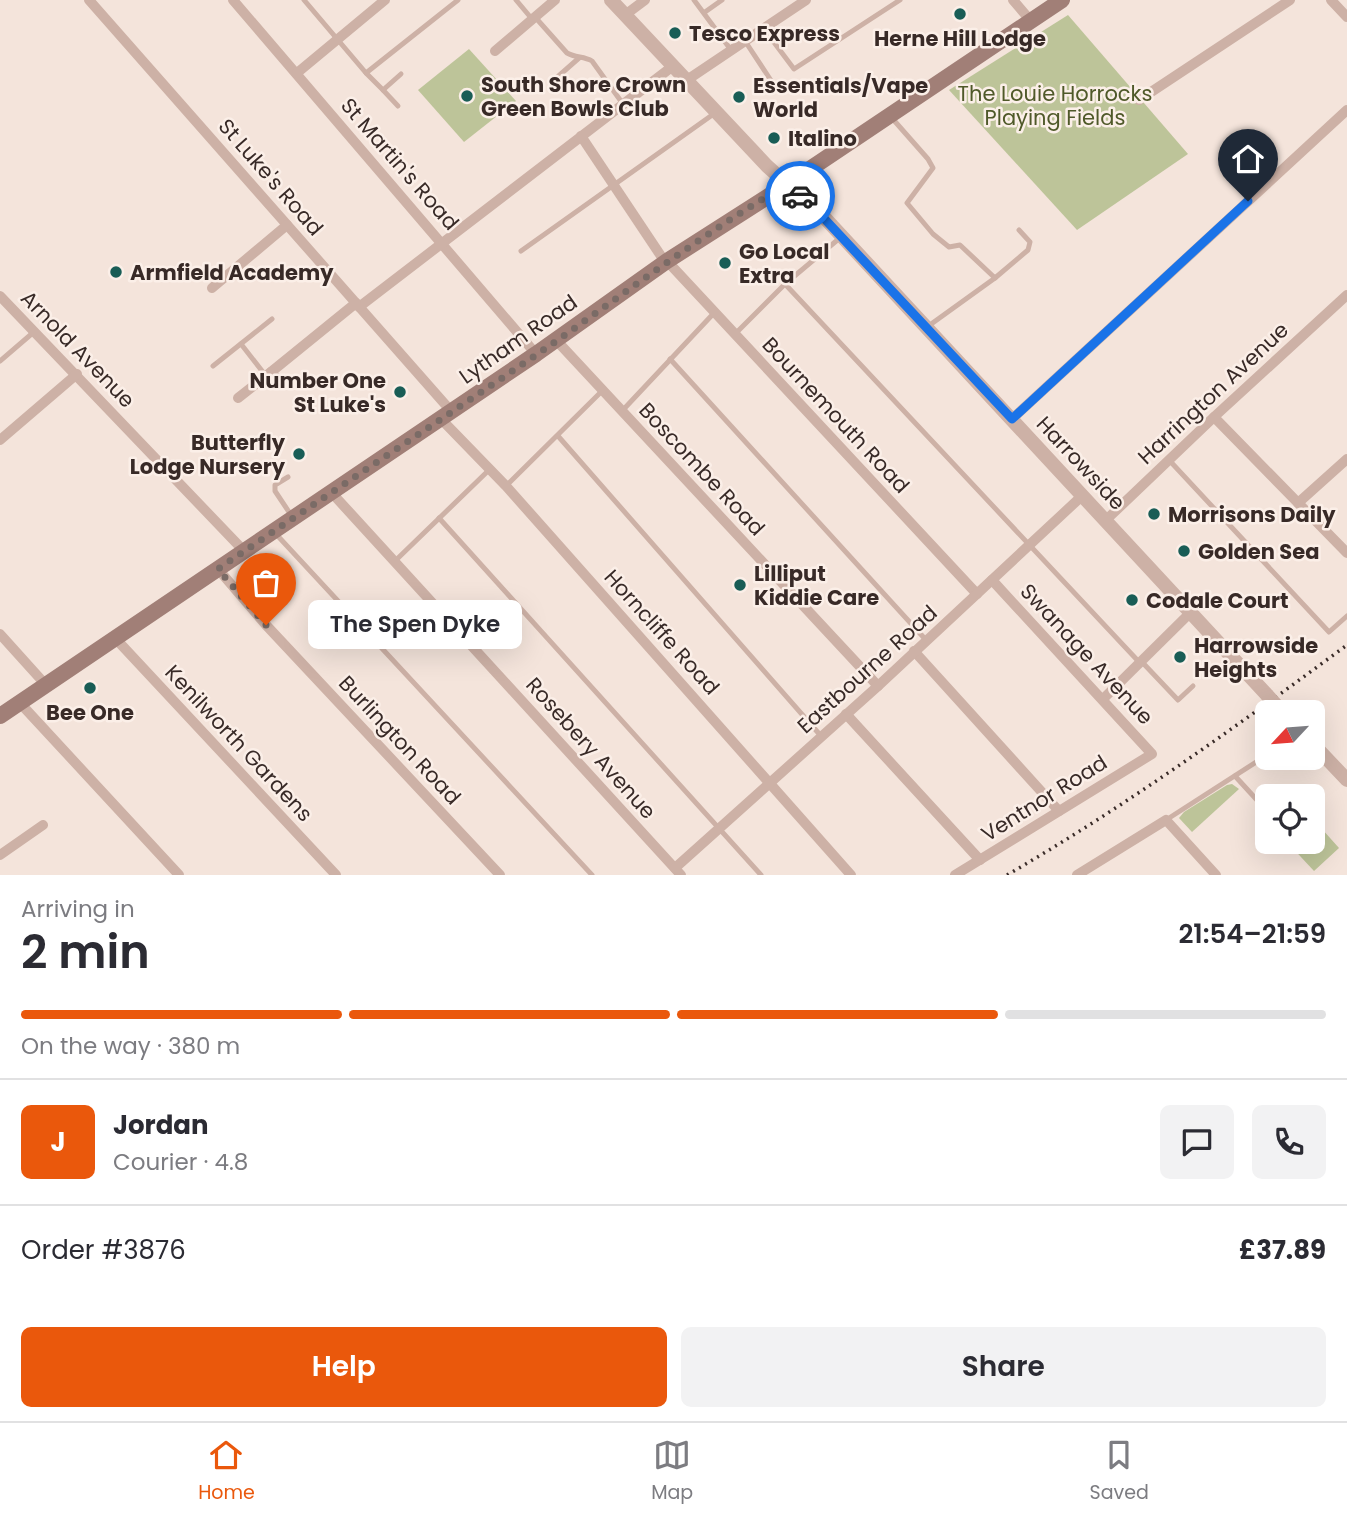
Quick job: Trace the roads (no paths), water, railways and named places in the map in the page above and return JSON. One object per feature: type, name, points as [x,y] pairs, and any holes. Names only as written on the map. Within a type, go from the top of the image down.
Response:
[{"type":"main road","name":"Lytham Road","points":[[0,716],[536,354],[666,261],[891,116],[1062,0]]},
{"type":"street","name":"St Luke's Road","points":[[89,0],[358,305],[446,414]]},
{"type":"street","name":"St Martin's Road","points":[[233,0],[536,354]]},
{"type":"street","points":[[297,73],[385,0]]},
{"type":"street","points":[[495,51],[555,0]]},
{"type":"street","name":"Harrowside","points":[[611,0],[786,185],[841,236],[1272,700]]},
{"type":"street","points":[[625,15],[645,0]]},
{"type":"street","points":[[687,80],[806,0]]},
{"type":"street","points":[[1013,0],[1030,20]]},
{"type":"street","points":[[1139,100],[1290,0]]},
{"type":"street","points":[[1331,0],[1347,17]]},
{"type":"street","points":[[238,398],[272,376],[358,305],[443,244],[673,66]]},
{"type":"street","points":[[1012,419],[1347,110]]},
{"type":"street","name":"Bournemouth Road","points":[[582,136],[666,261],[977,594]]},
{"type":"street","points":[[212,288],[287,225]]},
{"type":"street","name":"Harrington Avenue","points":[[1105,520],[1347,295]]},
{"type":"street","name":"Arnold Avenue","points":[[0,296],[244,551]]},
{"type":"street","name":"Boscombe Road","points":[[556,340],[878,686]]},
{"type":"street","points":[[0,440],[77,374]]},
{"type":"street","name":"Horncliffe Road","points":[[446,414],[490,469],[851,875]]},
{"type":"street","points":[[1214,416],[1347,553]]},
{"type":"street","points":[[1298,503],[1347,459]]},
{"type":"street","name":"Rosebery Avenue","points":[[331,492],[678,872]]},
{"type":"street","name":"Eastbourne Road","points":[[678,872],[720,828],[878,686],[1083,495]]},
{"type":"street","name":"Burlington Road","points":[[218,569],[266,625],[500,875]]},
{"type":"street","name":"Swanage Avenue","points":[[992,580],[1152,754]]},
{"type":"street","points":[[1103,699],[1191,612]]},
{"type":"street","points":[[0,634],[45,684]]},
{"type":"street","name":"Kenilworth Gardens","points":[[115,638],[336,875]]},
{"type":"street","points":[[914,651],[1059,811]]},
{"type":"street","points":[[20,702],[179,875]]},
{"type":"street","points":[[846,714],[981,860]]},
{"type":"street","name":"Ventnor Road","points":[[955,875],[1152,754]]},
{"type":"street","points":[[1325,757],[1347,780]]},
{"type":"street","points":[[1077,875],[1166,820],[1216,875]]},
{"type":"street","points":[[0,855],[43,825]]},
{"type":"lane","points":[[315,0],[306,3],[336,40],[398,106]]},
{"type":"lane","points":[[366,73],[458,0]]},
{"type":"lane","points":[[516,0],[567,53],[592,61],[623,104]]},
{"type":"lane","points":[[694,0],[731,50]]},
{"type":"lane","points":[[705,12],[722,0]]},
{"type":"lane","points":[[764,29],[794,69],[900,0]]},
{"type":"lane","points":[[745,41],[772,82]]},
{"type":"lane","points":[[554,80],[579,58]]},
{"type":"lane","points":[[383,90],[401,74]]},
{"type":"lane","points":[[521,251],[717,111]]},
{"type":"lane","points":[[891,116],[928,159],[933,169],[907,203],[912,212],[943,243],[949,247],[960,246],[995,278]]},
{"type":"lane","points":[[926,327],[995,278],[1028,250],[1030,242],[1019,230]]},
{"type":"lane","points":[[735,334],[785,284],[841,236]]},
{"type":"lane","points":[[785,284],[1178,700],[1193,686]]},
{"type":"lane","points":[[622,411],[714,313]]},
{"type":"lane","points":[[213,366],[272,319]]},
{"type":"lane","points":[[0,361],[35,331]]},
{"type":"lane","points":[[241,344],[272,376]]},
{"type":"lane","points":[[670,359],[926,640]]},
{"type":"lane","points":[[506,486],[603,390]]},
{"type":"lane","points":[[558,436],[821,736]]},
{"type":"lane","points":[[1168,460],[1329,632],[1347,616]]},
{"type":"lane","points":[[395,561],[490,469]]},
{"type":"lane","points":[[288,477],[275,485],[275,491],[293,518]]},
{"type":"lane","points":[[439,518],[761,875]]},
{"type":"lane","points":[[273,530],[592,875]]},
{"type":"lane","points":[[1166,820],[1255,763]]},
{"type":"lane","points":[[1235,776],[1255,798]]},
{"type":"railway","points":[[1007,875],[1138,793],[1347,645]]},
{"type":"place","name":"Herne Hill Lodge","points":[[960,14]]},
{"type":"place","name":"Tesco Express","points":[[675,33]]},
{"type":"place","name":"South Shore Crown Green Bowls Club","points":[[467,96]]},
{"type":"place","name":"Essentials/Vape World","points":[[739,97]]},
{"type":"place","name":"Italino","points":[[774,138]]},
{"type":"place","name":"Go Local Extra","points":[[725,263]]},
{"type":"place","name":"Armfield Academy","points":[[116,272]]},
{"type":"place","name":"Number One St Luke's","points":[[400,392]]},
{"type":"place","name":"Butterfly Lodge Nursery","points":[[299,454]]},
{"type":"place","name":"Morrisons Daily","points":[[1154,514]]},
{"type":"place","name":"Golden Sea","points":[[1184,551]]},
{"type":"place","name":"Lilliput Kiddie Care","points":[[740,585]]},
{"type":"place","name":"Codale Court","points":[[1132,600]]},
{"type":"place","name":"The Spen Dyke","points":[[266,625]]},
{"type":"place","name":"Harrowside Heights","points":[[1180,657]]},
{"type":"place","name":"Bee One","points":[[90,688]]},
{"type":"park label","name":"The Louie Horrocks Playing Fields","points":[[1055,105]]}]
